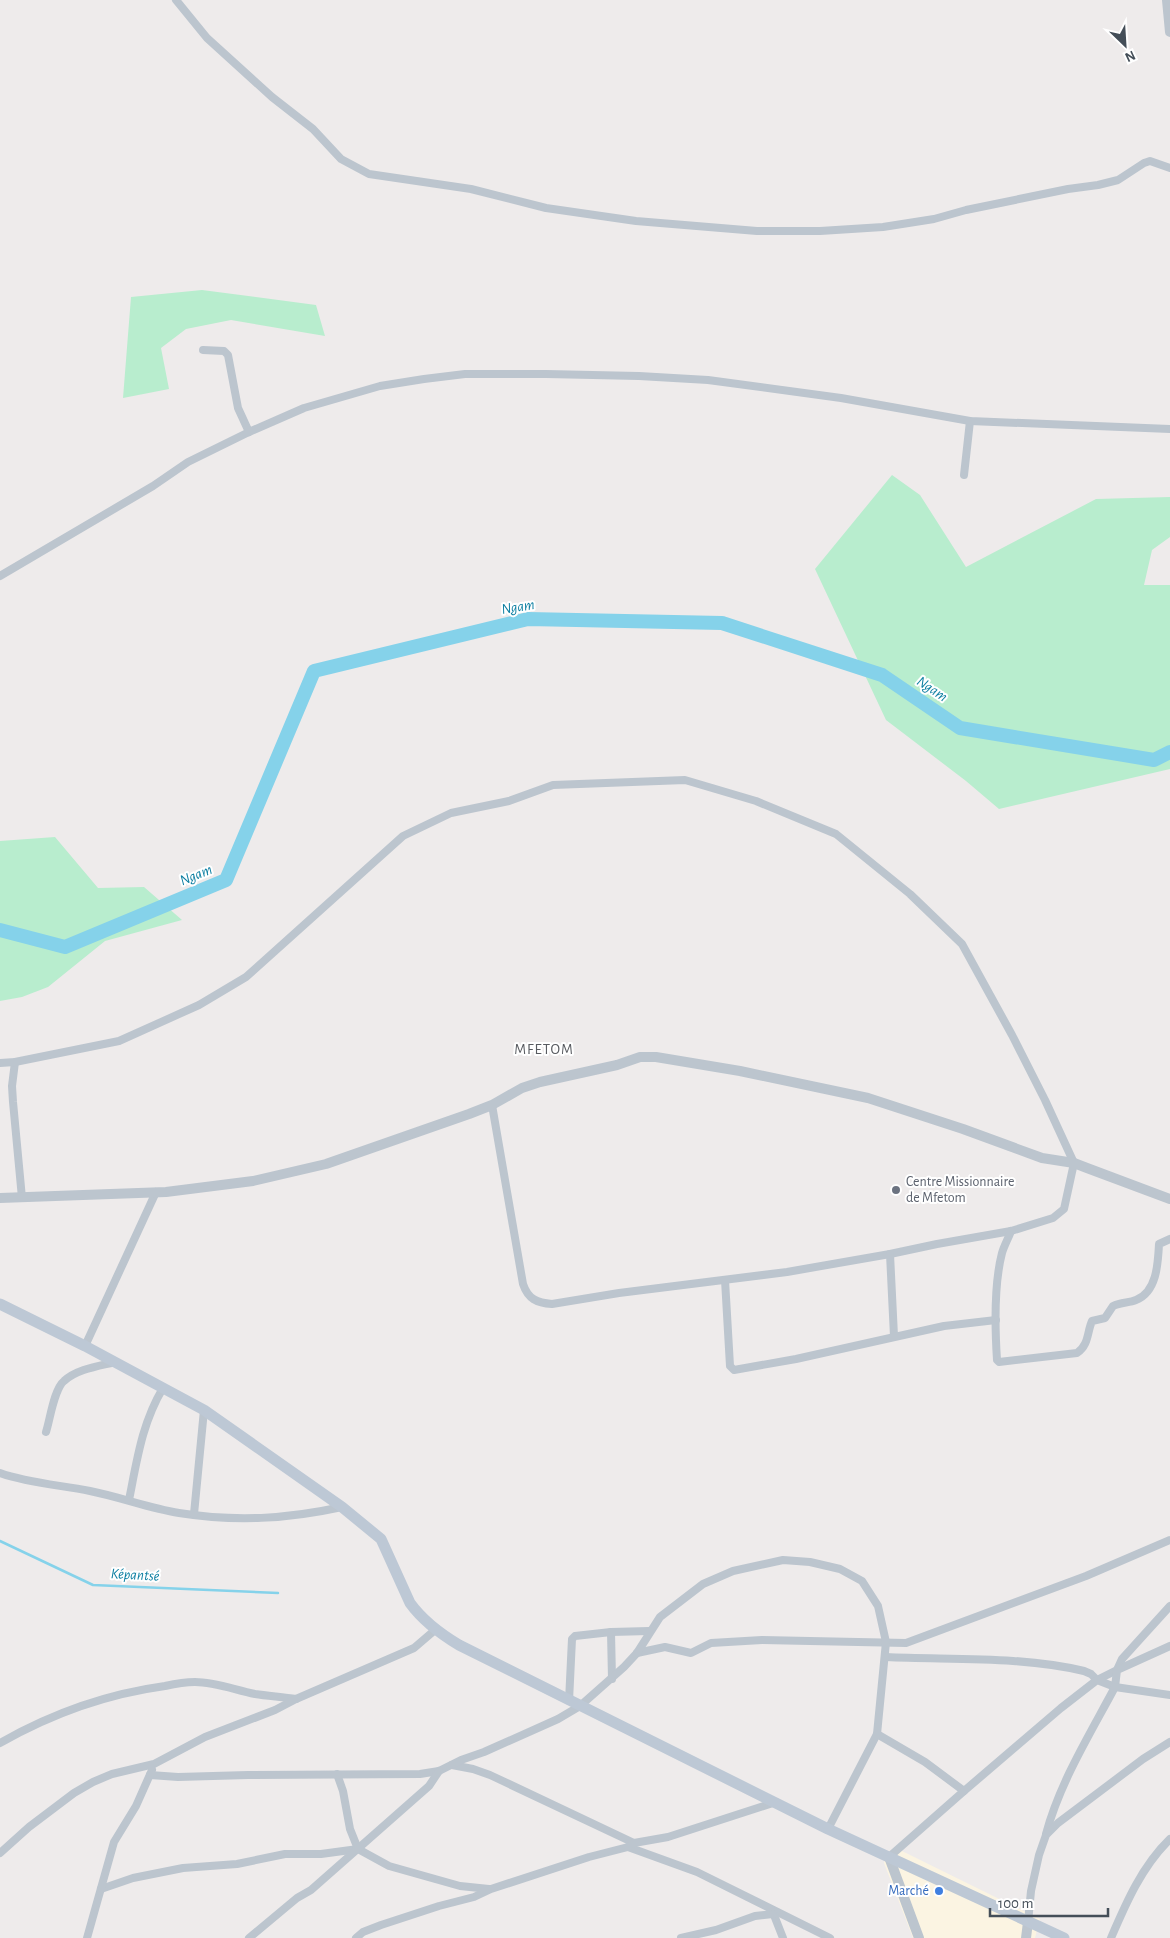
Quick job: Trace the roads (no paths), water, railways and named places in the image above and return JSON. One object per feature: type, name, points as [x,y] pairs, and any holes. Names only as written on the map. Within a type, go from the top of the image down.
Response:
[{"type":"main road","points":[[0,1304],[85,1346],[204,1410],[342,1507],[381,1539],[410,1602],[435,1630],[458,1645],[828,1829],[1064,1938]]},
{"type":"street","points":[[176,0],[206,38],[272,97],[313,129],[341,159],[369,174],[471,189],[546,208],[636,221],[757,231],[820,231],[883,227],[934,220],[966,210],[1068,189],[1098,185],[1118,180],[1150,161],[1170,168]]},
{"type":"street","points":[[1167,0],[1170,32]]},
{"type":"street","points":[[203,350],[224,351],[228,355],[238,408],[249,432]]},
{"type":"street","points":[[0,576],[152,486],[188,462],[249,432],[304,408],[380,386],[424,379],[465,374],[639,376],[708,380],[841,398],[970,422],[1170,429]]},
{"type":"street","points":[[964,475],[970,422]]},
{"type":"street","points":[[0,1063],[15,1062],[120,1041],[199,1005],[246,977],[403,836],[451,813],[509,801],[553,785],[685,780],[756,800],[836,834],[910,894],[962,944],[1012,1034],[1074,1163],[1064,1209],[1053,1218],[1011,1231],[890,1254],[725,1280],[619,1292],[552,1304],[541,1303],[532,1299],[526,1293],[520,1269],[492,1105]]},
{"type":"street","points":[[0,1198],[156,1192],[253,1181],[326,1164],[492,1105],[522,1088],[540,1082],[640,1058],[656,1057],[740,1071],[868,1098],[963,1129],[1042,1158],[1074,1163],[1170,1199]]},
{"type":"street","points":[[15,1062],[12,1086],[22,1198]]},
{"type":"street","points":[[85,1346],[156,1192]]},
{"type":"street","points":[[1011,1231],[1002,1254],[996,1320],[997,1360],[999,1362],[1078,1353],[1086,1343],[1092,1320],[1105,1318],[1113,1306],[1136,1300],[1149,1290],[1158,1266],[1160,1244],[1170,1239]]},
{"type":"street","points":[[890,1254],[894,1336]]},
{"type":"street","points":[[725,1280],[730,1366],[734,1370],[796,1359],[894,1336],[968,1322],[996,1320]]},
{"type":"street","points":[[46,1432],[57,1394],[64,1380],[86,1370],[115,1362]]},
{"type":"street","points":[[130,1500],[142,1434],[152,1406],[163,1388]]},
{"type":"street","points":[[194,1514],[204,1410]]},
{"type":"street","points":[[0,1473],[130,1500],[170,1511],[194,1514],[255,1519],[311,1514],[342,1507]]},
{"type":"street","points":[[637,1652],[665,1647],[691,1654],[711,1643],[762,1640],[906,1643],[1086,1576],[1170,1540]]},
{"type":"street","points":[[150,1775],[178,1777],[420,1774],[439,1771],[558,1719],[574,1704],[612,1679],[637,1652],[649,1631],[660,1617],[703,1584],[733,1570],[783,1560],[810,1562],[840,1569],[862,1581],[878,1606],[886,1642],[877,1734],[828,1829]]},
{"type":"street","points":[[1026,1938],[1031,1891],[1055,1805],[1115,1687],[1117,1670],[1122,1660],[1170,1606]]},
{"type":"street","points":[[0,1853],[29,1827],[74,1793],[93,1782],[112,1774],[154,1764],[205,1737],[275,1710],[414,1648],[435,1630]]},
{"type":"street","points":[[574,1704],[572,1639],[575,1636],[611,1632],[649,1631]]},
{"type":"street","points":[[611,1632],[612,1679]]},
{"type":"street","points":[[644,1639],[653,1650]]},
{"type":"street","points":[[919,1938],[889,1857],[1061,1708],[1097,1680],[1170,1646]]},
{"type":"street","points":[[886,1657],[1031,1663],[1084,1671],[1091,1674],[1097,1680],[1115,1687],[1170,1695]]},
{"type":"street","points":[[0,1743],[26,1728],[62,1712],[114,1695],[153,1687],[204,1682],[256,1694],[296,1699]]},
{"type":"street","points":[[877,1734],[926,1762],[964,1791]]},
{"type":"street","points":[[1046,1835],[1058,1823],[1143,1759],[1170,1742]]},
{"type":"street","points":[[87,1938],[114,1842],[136,1806],[154,1764]]},
{"type":"street","points":[[452,1765],[473,1768],[490,1775],[631,1845],[697,1872],[772,1911],[793,1919],[830,1938]]},
{"type":"street","points":[[249,1938],[297,1898],[312,1890],[429,1786],[439,1771]]},
{"type":"street","points":[[337,1774],[343,1791],[350,1829],[358,1849]]},
{"type":"street","points":[[356,1938],[363,1932],[381,1925],[474,1896],[490,1889],[631,1845],[668,1837],[776,1802]]},
{"type":"street","points":[[1111,1938],[1129,1897],[1152,1860],[1170,1839]]},
{"type":"street","points":[[101,1889],[133,1878],[183,1868],[237,1864],[286,1854],[321,1854],[358,1849],[389,1866],[460,1886],[490,1889]]},
{"type":"street","points":[[772,1911],[782,1938]]},
{"type":"street","points":[[681,1938],[716,1930],[772,1911]]},
{"type":"street","points":[[779,1929],[793,1919]]},
{"type":"waterway","name":"Ngam","points":[[0,930],[65,947],[226,880],[314,671],[528,619],[722,623],[882,675],[960,728],[1154,760],[1170,752]]},
{"type":"waterway","name":"Képantsé","points":[[0,1541],[93,1585],[278,1593]]},
{"type":"place","name":"Centre Missionnaire de Mfetom","points":[[896,1190]]},
{"type":"place","name":"Marché","points":[[939,1891]]},
{"type":"district","name":"MFETOM","points":[[544,1049]]}]
